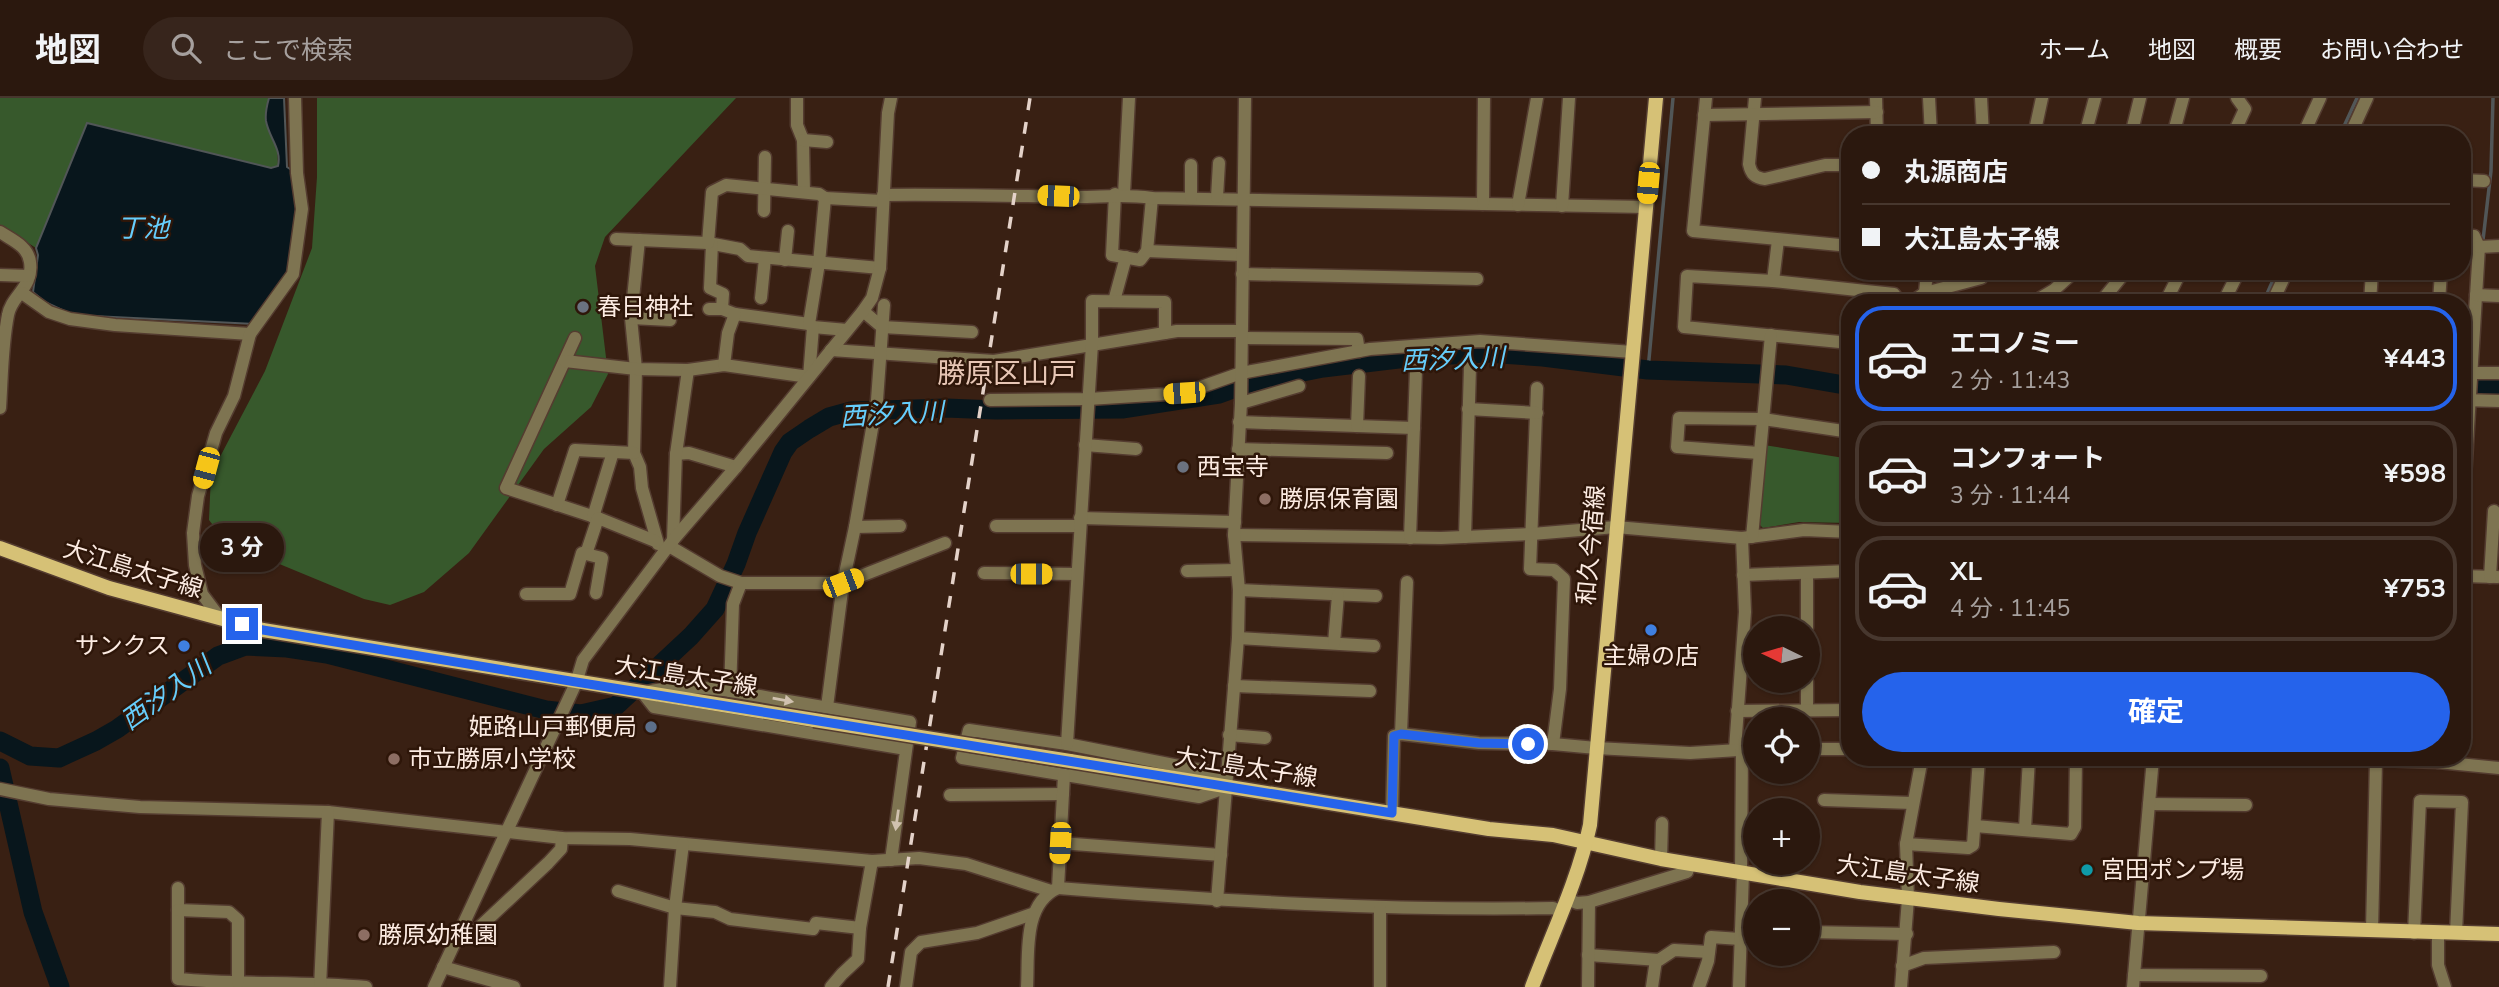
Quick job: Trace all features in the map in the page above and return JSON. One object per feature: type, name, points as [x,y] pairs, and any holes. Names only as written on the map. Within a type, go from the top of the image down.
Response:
[{"type":"main road","name":"和久今宿線","points":[[1532,987],[1586,844],[1656,98]]},
{"type":"main road","name":"大江島太子線","points":[[0,548],[109,588],[263,630],[814,720],[1067,768],[1227,787],[1489,830],[1553,835],[1661,859],[1909,899],[2138,923],[2499,934]]},
{"type":"street","points":[[220,618],[202,594],[195,565],[193,533],[198,496],[216,433],[234,396],[250,334],[293,274],[302,209],[297,173],[295,98]]},
{"type":"street","points":[[797,98],[797,125],[803,140],[804,192]]},
{"type":"street","points":[[434,987],[559,720],[583,660],[668,546],[736,467],[872,298],[880,268],[891,98]]},
{"type":"street","points":[[1129,98],[1112,256],[1140,260],[1147,251],[1152,198]]},
{"type":"street","points":[[1217,901],[1238,638],[1239,590],[1235,528],[1241,403],[1245,98]]},
{"type":"street","points":[[1483,204],[1484,98]]},
{"type":"street","points":[[1518,205],[1537,98]]},
{"type":"street","points":[[1562,206],[1569,98]]},
{"type":"street","points":[[1706,98],[1693,230],[1841,245]]},
{"type":"street","points":[[1755,98],[1749,164],[1751,173],[1758,179],[1825,165],[1841,165]]},
{"type":"street","points":[[1876,98],[1877,126]]},
{"type":"street","points":[[1929,98],[1931,126]]},
{"type":"street","points":[[1981,98],[1983,126]]},
{"type":"street","points":[[2036,126],[2042,98]]},
{"type":"street","points":[[2087,126],[2095,98]]},
{"type":"street","points":[[2133,126],[2140,98]]},
{"type":"street","points":[[2175,126],[2183,98]]},
{"type":"street","points":[[2236,126],[2245,109],[2237,98]]},
{"type":"street","points":[[2307,126],[2320,98]]},
{"type":"street","points":[[2354,126],[2367,98]]},
{"type":"street","points":[[1704,115],[1877,112]]},
{"type":"street","points":[[803,140],[827,142]]},
{"type":"street","points":[[764,211],[765,157]]},
{"type":"street","points":[[1217,197],[1219,163]]},
{"type":"street","points":[[1191,165],[1191,198]]},
{"type":"street","points":[[2471,180],[2484,181]]},
{"type":"street","points":[[847,330],[716,309],[723,294],[710,288],[712,192],[726,185],[804,192],[825,198],[1007,194],[1080,197],[1120,194],[1152,198],[1217,197],[1646,207]]},
{"type":"street","points":[[809,377],[811,325],[825,198]]},
{"type":"street","points":[[785,260],[788,231]]},
{"type":"street","points":[[0,232],[26,250],[30,262],[29,276],[22,293],[8,314],[0,408]]},
{"type":"street","points":[[616,239],[710,243],[740,249],[748,256],[880,268]]},
{"type":"street","points":[[639,240],[631,318],[636,369],[634,453],[640,467],[642,488],[655,541]]},
{"type":"street","points":[[1773,281],[1778,240]]},
{"type":"street","points":[[2471,338],[2476,295],[2472,240],[2499,246]]},
{"type":"street","points":[[1147,251],[1242,255]]},
{"type":"street","points":[[1114,301],[1126,257]]},
{"type":"street","points":[[761,298],[765,258]]},
{"type":"street","points":[[1242,274],[1477,279]]},
{"type":"street","points":[[0,275],[29,276]]},
{"type":"street","points":[[1841,342],[1684,327],[1687,276],[1773,281],[1894,294]]},
{"type":"street","points":[[1926,280],[1925,293],[1974,280]]},
{"type":"street","points":[[2049,294],[2065,280]]},
{"type":"street","points":[[2107,294],[2119,280]]},
{"type":"street","points":[[22,293],[49,312],[70,319],[115,325],[250,334]]},
{"type":"street","points":[[2476,295],[2499,296]]},
{"type":"street","points":[[1067,744],[1093,301],[1165,302],[1165,334]]},
{"type":"street","points":[[827,707],[843,583],[877,400],[884,305]]},
{"type":"street","points":[[863,311],[882,327],[972,332]]},
{"type":"street","points":[[724,365],[728,333],[735,314]]},
{"type":"street","points":[[631,318],[670,320]]},
{"type":"street","points":[[831,350],[994,361],[1177,331],[1357,339],[1359,351]]},
{"type":"street","points":[[1743,744],[1737,711],[1745,612],[1743,575],[1771,335]]},
{"type":"street","points":[[575,338],[506,488],[596,517],[668,546],[720,576],[741,583],[843,583],[945,543]]},
{"type":"street","points":[[990,400],[1088,399],[1184,393],[1241,373],[1359,351],[1480,341],[1632,354]]},
{"type":"street","points":[[565,361],[636,369],[688,370],[724,365],[809,377]]},
{"type":"street","points":[[1465,537],[1470,367]]},
{"type":"street","points":[[668,546],[676,454],[688,370]]},
{"type":"street","points":[[1410,538],[1416,370]]},
{"type":"street","points":[[2471,373],[2499,373]]},
{"type":"street","points":[[1357,426],[1359,376]]},
{"type":"street","points":[[1241,403],[1299,386]]},
{"type":"street","points":[[1537,388],[1530,569],[1553,570],[1564,579],[1560,690],[1553,744]]},
{"type":"street","points":[[2471,400],[2499,401]]},
{"type":"street","points":[[1468,409],[1536,413]]},
{"type":"street","points":[[1759,453],[1677,447],[1679,418],[1763,419],[1841,431]]},
{"type":"street","points":[[1239,422],[1414,428]]},
{"type":"street","points":[[1085,444],[1136,449]]},
{"type":"street","points":[[1238,449],[1387,453]]},
{"type":"street","points":[[557,505],[575,450],[634,453]]},
{"type":"street","points":[[586,554],[613,452]]},
{"type":"street","points":[[676,454],[689,453],[736,467]]},
{"type":"street","points":[[2471,576],[2495,577],[2494,511]]},
{"type":"street","points":[[996,526],[1080,522],[1410,538],[1532,534],[1616,527],[1747,538],[1804,530],[1841,532]]},
{"type":"street","points":[[855,527],[900,526]]},
{"type":"street","points":[[526,594],[570,594],[582,554],[603,558],[596,593]]},
{"type":"street","points":[[1187,571],[1236,570]]},
{"type":"street","points":[[1743,575],[1841,572]]},
{"type":"street","points":[[984,573],[1077,574]]},
{"type":"street","points":[[1807,574],[1807,616]]},
{"type":"street","points":[[1401,734],[1408,582]]},
{"type":"street","points":[[730,691],[733,604],[741,583]]},
{"type":"street","points":[[1239,590],[1376,596]]},
{"type":"street","points":[[1334,643],[1338,595]]},
{"type":"street","points":[[1238,638],[1374,646]]},
{"type":"street","points":[[891,860],[910,722],[730,691],[685,686],[643,693],[654,707],[906,749]]},
{"type":"street","points":[[682,712],[704,702],[685,686]]},
{"type":"street","points":[[1234,686],[1370,691]]},
{"type":"street","points":[[1820,710],[1841,709]]},
{"type":"street","points":[[1737,711],[1743,711]]},
{"type":"street","points":[[906,987],[911,952],[921,942],[977,933],[1032,914],[1054,890],[1067,768],[962,758],[969,730],[1067,744],[1210,772],[1227,787]]},
{"type":"street","points":[[1392,813],[1394,736],[1401,734],[1479,743],[1553,744],[1690,753],[1743,749]]},
{"type":"street","points":[[1229,735],[1265,738]]},
{"type":"street","points":[[1820,749],[1841,749]]},
{"type":"street","points":[[2471,764],[2499,768]]},
{"type":"street","points":[[1901,987],[1909,899],[1906,844],[1920,766]]},
{"type":"street","points":[[1906,844],[1968,848],[1973,845],[1979,766]]},
{"type":"street","points":[[2025,829],[2029,766]]},
{"type":"street","points":[[1975,826],[2071,834],[2075,827],[2076,766]]},
{"type":"street","points":[[2152,766],[2133,981],[2210,981],[2261,976]]},
{"type":"street","points":[[2372,930],[2376,766]]},
{"type":"street","points":[[1739,987],[1743,784]]},
{"type":"street","points":[[0,789],[49,799],[140,807],[328,812],[562,838],[630,839],[872,861],[919,858],[966,864],[1054,890],[1217,901],[1454,910],[1553,908],[1589,902],[1687,872],[1690,863]]},
{"type":"street","points":[[950,795],[1063,794]]},
{"type":"street","points":[[1824,800],[1912,803]]},
{"type":"street","points":[[2414,933],[2420,801],[2462,802],[2456,933]]},
{"type":"street","points":[[2149,804],[2246,805]]},
{"type":"street","points":[[320,985],[328,812]]},
{"type":"street","points":[[1661,859],[1662,823]]},
{"type":"street","points":[[459,933],[469,937],[548,863],[561,849],[562,838]]},
{"type":"street","points":[[1060,843],[1221,855]]},
{"type":"street","points":[[670,987],[675,908],[684,844]]},
{"type":"street","points":[[831,987],[858,959],[860,928],[872,861]]},
{"type":"street","points":[[178,888],[178,979],[228,984],[238,982],[366,987]]},
{"type":"street","points":[[618,891],[675,908],[715,912],[730,919],[813,929],[816,923],[860,928]]},
{"type":"street","points":[[1588,987],[1589,902]]},
{"type":"street","points":[[1380,908],[1380,987]]},
{"type":"street","points":[[178,910],[229,912],[238,920],[238,982]]},
{"type":"street","points":[[1027,987],[1032,914]]},
{"type":"street","points":[[1820,932],[1907,934]]},
{"type":"street","points":[[2438,933],[2438,965],[2445,987]]},
{"type":"street","points":[[1699,987],[1711,937],[1743,934]]},
{"type":"street","points":[[1588,954],[1656,960],[1668,956],[1674,950],[1709,952]]},
{"type":"street","points":[[1902,966],[1924,958],[2054,952]]},
{"type":"street","points":[[1652,987],[1656,960]]},
{"type":"street","points":[[443,967],[514,987]]},
{"type":"green space","points":[[0,98],[269,98],[266,120],[277,147],[278,166],[271,168],[87,123],[36,248],[0,225]]},
{"type":"green space","points":[[317,98],[736,98],[605,237],[595,266],[608,374],[591,407],[544,449],[469,553],[424,592],[390,605],[364,599],[226,542],[209,520],[211,474],[265,371],[312,248],[317,177]]},
{"type":"green space","points":[[1764,445],[1841,458],[1841,523],[1799,522],[1763,528],[1758,523]]},
{"type":"water","name":"丁池","points":[[269,98],[284,98],[287,167],[293,171],[297,210],[290,273],[255,324],[73,315],[45,302],[33,292],[38,255],[36,248],[87,123],[271,168],[278,166],[279,160],[266,121]]},
{"type":"waterway","points":[[1648,370],[1673,98]]},
{"type":"waterway","points":[[2344,126],[2357,98]]},
{"type":"waterway","points":[[2480,242],[2483,240],[2491,171],[2493,98]]},
{"type":"waterway","points":[[2267,294],[2273,280]]},
{"type":"waterway","name":"西汐入川","points":[[0,741],[30,756],[59,758],[117,729],[218,656],[245,646],[327,654],[546,710],[581,714],[616,706],[691,636],[715,609],[783,452],[790,442],[829,417],[851,411],[946,408],[1122,409],[1219,394],[1252,382],[1323,368],[1415,357],[1487,353],[1648,370],[1786,375],[1841,384]]},
{"type":"waterway","name":"西汐入川","points":[[2471,387],[2499,388]]},
{"type":"waterway","points":[[0,768],[33,912],[60,987]]},
{"type":"railway","points":[[888,987],[1030,98]]},
{"type":"place","name":"春日神社","points":[[583,307]]},
{"type":"place","name":"西宝寺","points":[[1183,467]]},
{"type":"place","name":"勝原保育園","points":[[1265,499]]},
{"type":"place","name":"主婦の店","points":[[1651,630]]},
{"type":"place","name":"サンクス","points":[[184,646]]},
{"type":"place","name":"姫路山戸郵便局","points":[[651,727]]},
{"type":"place","name":"市立勝原小学校","points":[[394,759]]},
{"type":"place","name":"宮田ポンプ場","points":[[2087,870]]},
{"type":"place","name":"勝原幼稚園","points":[[364,935]]},
{"type":"district","name":"勝原区山戸","points":[[1007,373]]},
{"type":"route","points":[[242,624],[263,630],[576,682],[1392,813],[1394,736],[1401,734],[1479,743],[1528,744]]}]
